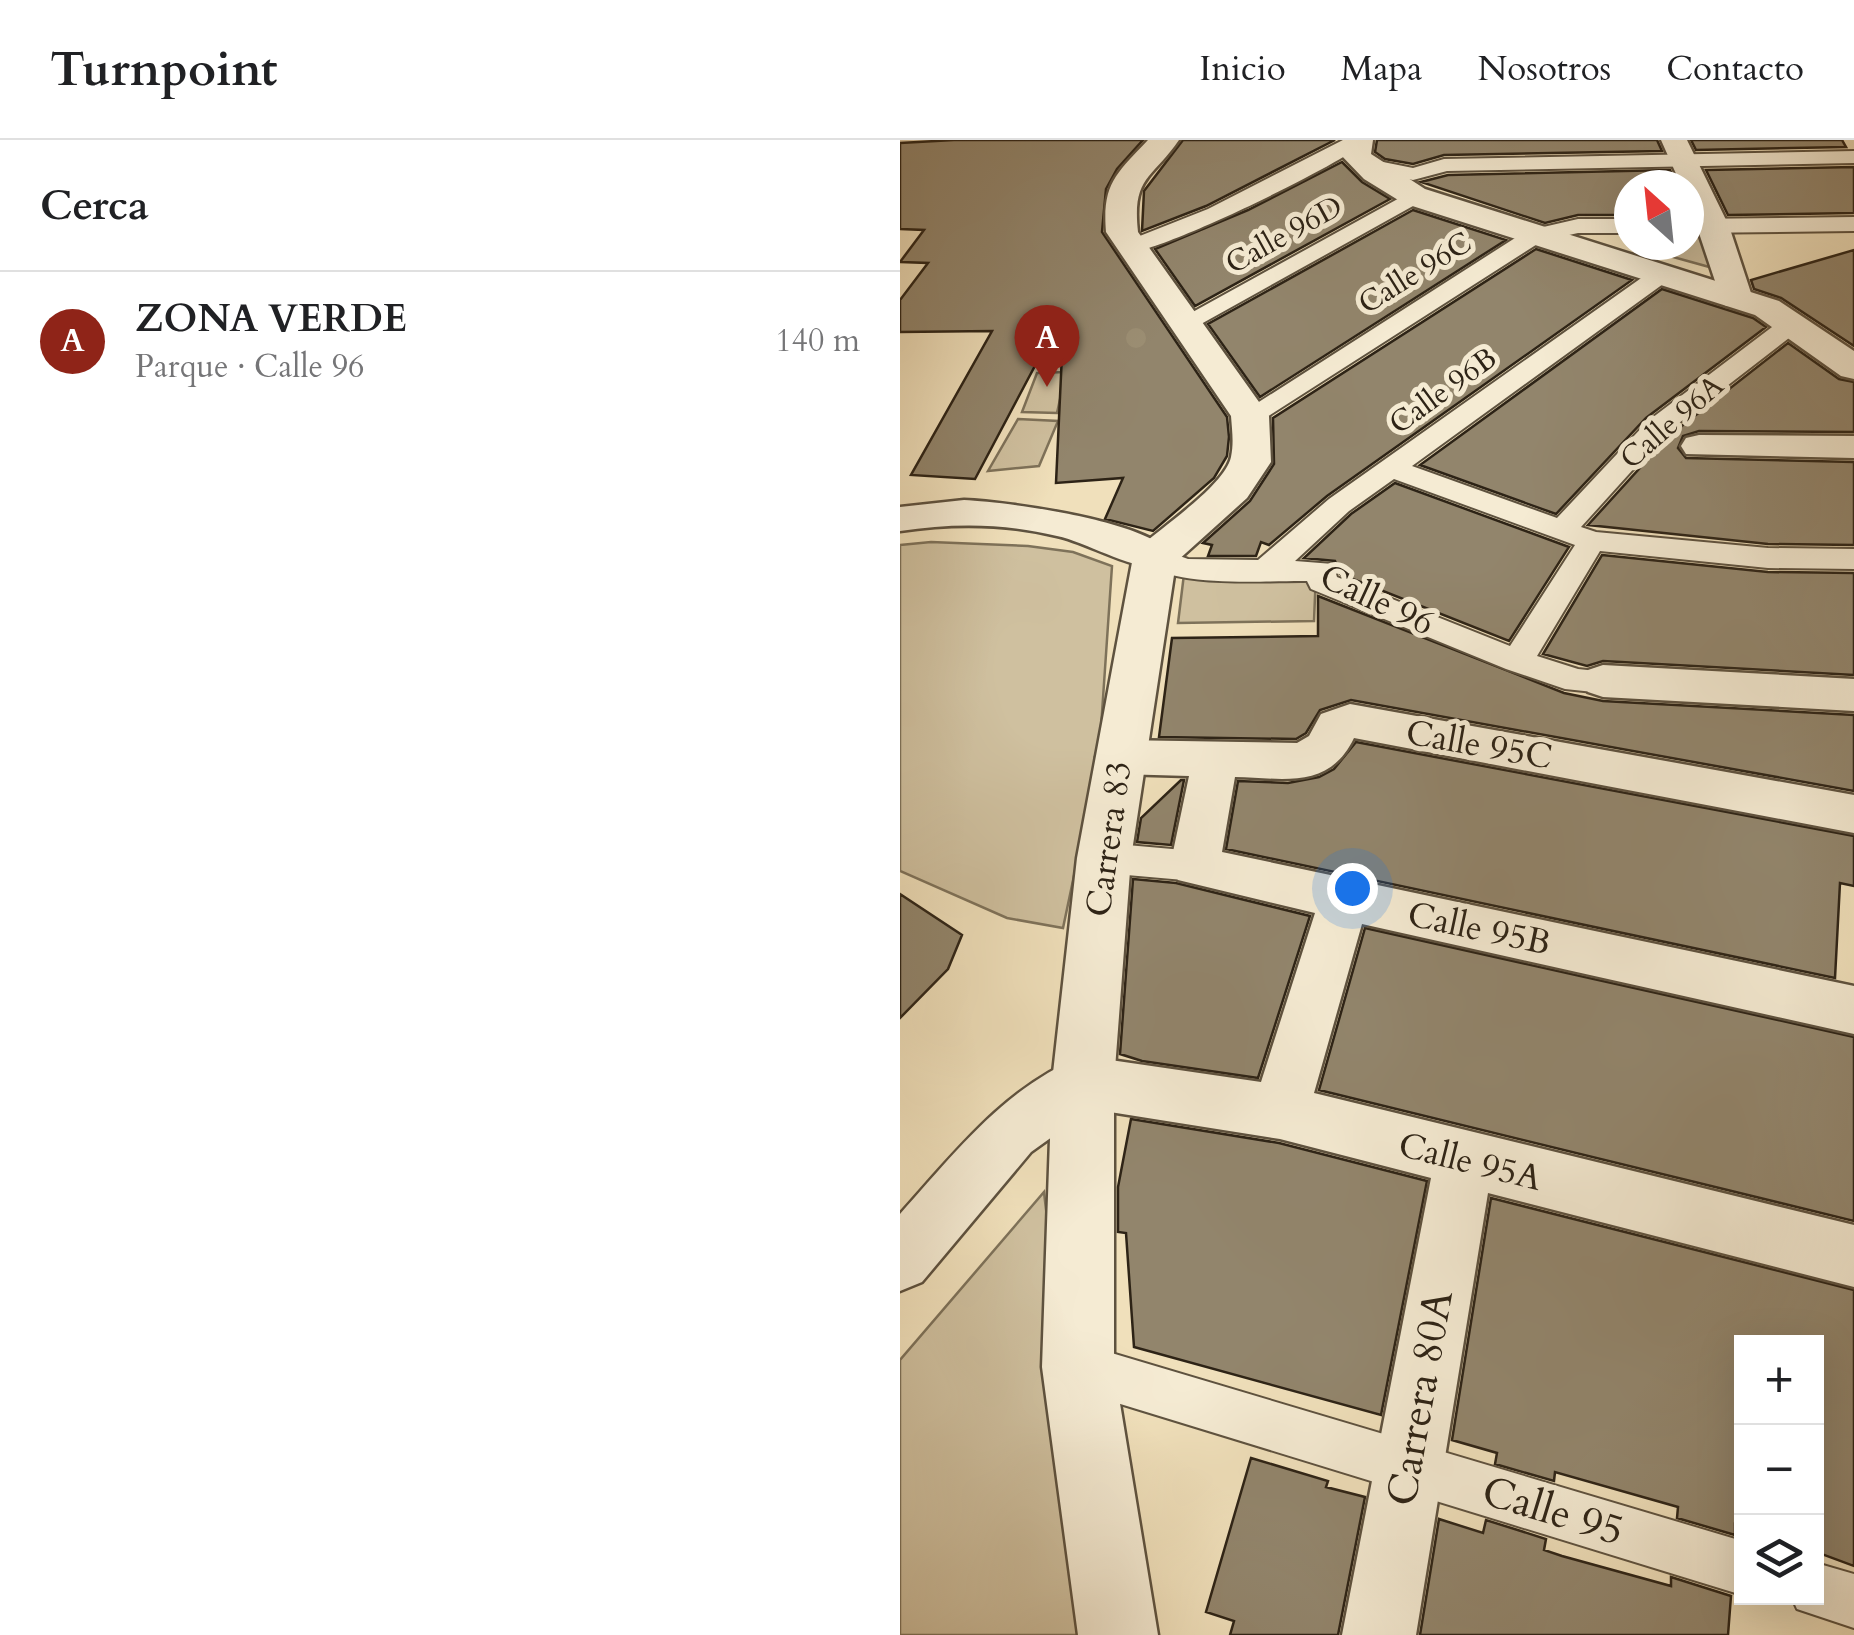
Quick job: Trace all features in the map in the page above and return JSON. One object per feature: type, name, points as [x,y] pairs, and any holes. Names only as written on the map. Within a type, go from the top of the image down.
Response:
[{"type":"street","points":[[1154,557],[1232,489],[1251,462],[1254,442],[1250,416],[1122,232],[1118,201],[1131,176],[1164,140]]},
{"type":"street","points":[[1130,248],[1360,152],[1415,176],[1444,165],[1680,151],[1854,157]]},
{"type":"street","points":[[1360,152],[1380,179],[1414,196],[1738,298],[1793,323],[1854,368]]},
{"type":"street","name":"Calle 96D","points":[[1183,324],[1414,196]]},
{"type":"street","points":[[1704,226],[1854,224]]},
{"type":"street","name":"Calle 96C","points":[[1250,416],[1534,236],[1578,226],[1614,226]]},
{"type":"street","points":[[1704,230],[1738,298]]},
{"type":"street","name":"Calle 96B","points":[[1268,568],[1339,505],[1662,274]]},
{"type":"street","name":"Calle 96A","points":[[1561,531],[1667,420],[1793,323]]},
{"type":"street","points":[[1667,420],[1699,446],[1854,447]]},
{"type":"street","points":[[1391,468],[1592,541],[1768,558],[1854,559]]},
{"type":"street","name":"Calle 96","points":[[900,520],[924,514],[1030,518],[1090,530],[1184,569],[1322,571],[1322,582],[1577,681],[1854,695]]},
{"type":"street","points":[[1518,661],[1592,541]]},
{"type":"street","name":"Carrera 83","points":[[1118,1635],[1078,1366],[1083,1082],[1104,858],[1154,557]]},
{"type":"street","name":"Calle 95C","points":[[1120,758],[1304,761],[1326,748],[1337,726],[1350,721],[1854,814]]},
{"type":"street","points":[[1195,866],[1215,760]]},
{"type":"street","name":"Calle 95B","points":[[1104,858],[1195,866],[1854,1010]]},
{"type":"street","points":[[1280,1112],[1344,900]]},
{"type":"street","points":[[900,1260],[1011,1133],[1083,1082]]},
{"type":"street","name":"Calle 95A","points":[[1083,1082],[1280,1112],[1854,1256]]},
{"type":"street","name":"Carrera 80A","points":[[1378,1635],[1464,1161]]},
{"type":"street","name":"Calle 95","points":[[1078,1366],[1734,1566]]},
{"type":"street","points":[[1824,1593],[1854,1602]]},
{"type":"shaded area","points":[[1704,247],[1713,268],[1684,260],[1704,260]]},
{"type":"shaded area","points":[[1066,372],[1057,413],[1022,412],[1037,373]]},
{"type":"shaded area","points":[[1018,419],[1058,421],[1039,466],[988,471]]},
{"type":"shaded area","points":[[931,542],[1028,546],[1073,552],[1112,566],[1099,757],[1063,928],[1007,918],[900,871],[900,545]]},
{"type":"shaded area","points":[[1316,572],[1314,621],[1178,623],[1184,574]]},
{"type":"shaded area","points":[[1044,1192],[1095,1635],[900,1635],[900,1360]]},
{"type":"building","points":[[1143,140],[1117,169],[1106,189],[1102,232],[1227,417],[1229,437],[1227,456],[1214,478],[1153,531],[1105,519],[1123,478],[1056,483],[1064,311],[975,479],[911,475],[992,331],[900,332],[900,300],[928,263],[900,262],[924,230],[900,229],[900,143]]},
{"type":"building","points":[[1183,140],[1335,140],[1206,206],[1142,231],[1144,191]]},
{"type":"building","points":[[1377,140],[1657,140],[1662,151],[1444,155],[1413,164],[1385,159],[1375,152]]},
{"type":"building","points":[[1691,140],[1842,140],[1846,147],[1696,150]]},
{"type":"building","points":[[1342,162],[1362,182],[1390,199],[1195,306],[1155,249],[1248,210]]},
{"type":"building","points":[[1854,167],[1854,213],[1728,215],[1706,170]]},
{"type":"building","points":[[1614,171],[1614,215],[1578,215],[1545,223],[1421,182],[1448,175]]},
{"type":"building","points":[[1413,210],[1506,240],[1260,397],[1208,324]]},
{"type":"building","points":[[1536,249],[1632,280],[1327,496],[1269,545],[1261,542],[1256,556],[1208,556],[1212,545],[1203,543],[1250,501],[1274,464],[1273,418]]},
{"type":"building","points":[[1854,250],[1854,346],[1781,298],[1754,289],[1751,280]]},
{"type":"building","points":[[1662,289],[1753,318],[1766,327],[1646,418],[1556,514],[1420,465]]},
{"type":"building","points":[[1788,343],[1839,379],[1854,382],[1854,432],[1699,431],[1683,436],[1678,448],[1686,458],[1854,462],[1854,545],[1768,544],[1588,525],[1669,436]]},
{"type":"building","points":[[1395,483],[1569,547],[1509,641],[1340,574],[1335,561],[1304,558],[1351,514]]},
{"type":"building","points":[[1602,555],[1768,572],[1854,573],[1854,675],[1603,661],[1587,666],[1543,654]]},
{"type":"building","points":[[1318,596],[1564,693],[1603,701],[1854,715],[1854,791],[1351,700],[1320,710],[1306,733],[1296,739],[1159,737],[1172,638],[1318,636]]},
{"type":"building","points":[[1356,742],[1854,836],[1854,886],[1840,883],[1835,978],[1226,849],[1238,781],[1288,783],[1319,777],[1334,769]]},
{"type":"building","points":[[1181,780],[1171,845],[1137,842],[1141,818]]},
{"type":"building","points":[[1133,879],[1176,883],[1310,916],[1258,1078],[1142,1061],[1120,1054]]},
{"type":"building","points":[[900,894],[962,935],[948,969],[900,1018]]},
{"type":"building","points":[[1365,928],[1854,1037],[1854,1221],[1319,1090]]},
{"type":"building","points":[[1131,1119],[1279,1143],[1427,1181],[1381,1415],[1134,1347],[1126,1233],[1118,1232],[1118,1187]]},
{"type":"building","points":[[1491,1198],[1854,1290],[1854,1566],[1824,1555],[1824,1335],[1734,1335],[1734,1535],[1677,1518],[1678,1507],[1555,1472],[1554,1481],[1495,1464],[1497,1453],[1452,1440]]},
{"type":"building","points":[[1251,1458],[1328,1481],[1326,1487],[1365,1497],[1338,1635],[1230,1635],[1234,1621],[1206,1612]]},
{"type":"building","points":[[1439,1519],[1483,1533],[1486,1520],[1546,1539],[1544,1550],[1562,1556],[1671,1586],[1671,1577],[1731,1596],[1728,1635],[1420,1635]]},
{"type":"place","name":"ZONA VERDE","points":[[1047,387]]}]
